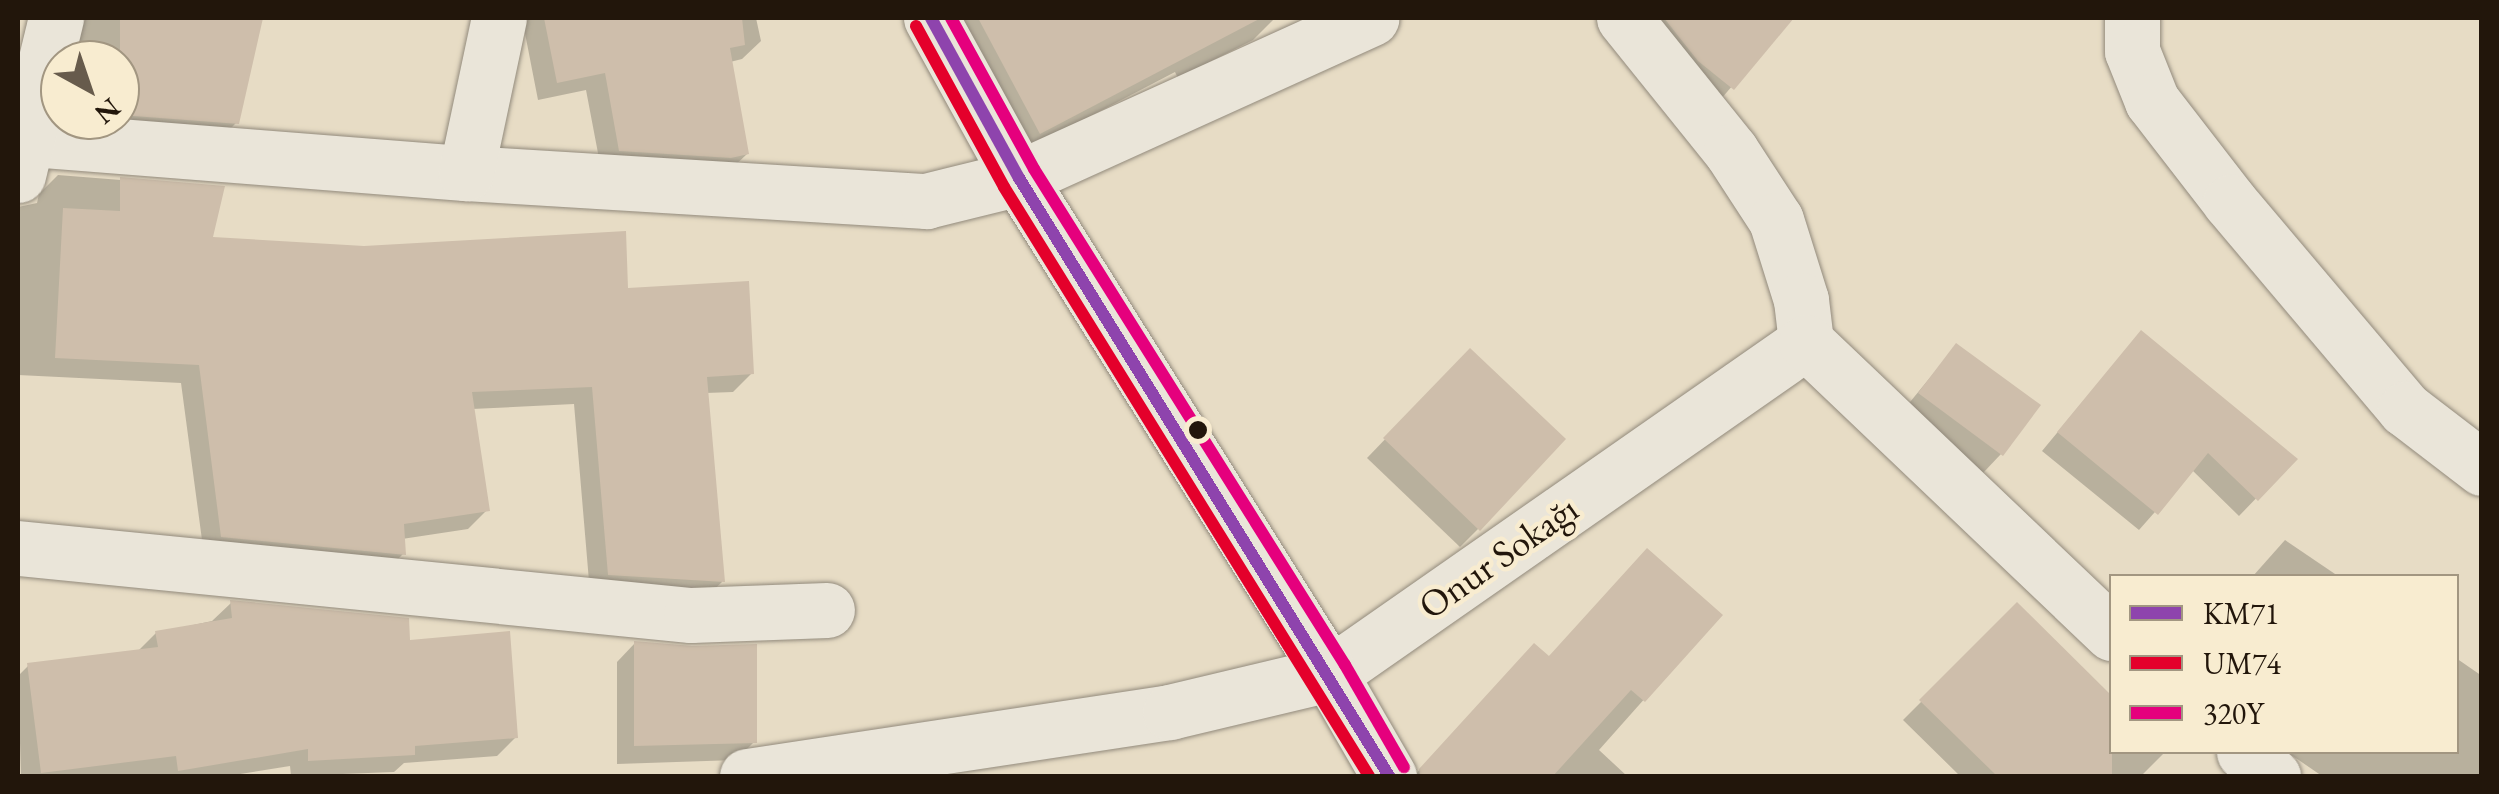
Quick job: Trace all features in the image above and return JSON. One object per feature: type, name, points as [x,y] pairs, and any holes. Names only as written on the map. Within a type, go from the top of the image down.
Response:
[{"type":"street","points":[[56,18],[20,151],[466,173],[926,202],[1019,178],[1371,18]]},
{"type":"street","points":[[466,173],[499,18]]},
{"type":"street","points":[[931,18],[1019,178],[1330,674],[1389,776]]},
{"type":"street","points":[[1624,18],[1731,151],[1776,220],[1802,300],[1806,342],[2109,630]]},
{"type":"street","points":[[2132,18],[2132,51],[2152,101],[2219,188],[2405,408],[2482,468]]},
{"type":"street","name":"Onur Sokağı","points":[[747,776],[866,768],[1170,712],[1330,674],[1806,342]]},
{"type":"street","points":[[18,548],[690,616],[827,610]]},
{"type":"street","points":[[2246,754],[2273,776]]},
{"type":"building","points":[[120,18],[263,18],[239,124],[140,117],[140,40],[120,40]]},
{"type":"building","points":[[544,18],[742,18],[745,45],[730,48],[749,154],[731,158],[619,151],[605,73],[557,83]]},
{"type":"building","points":[[978,18],[1261,18],[1040,134]]},
{"type":"building","points":[[1664,18],[1794,18],[1734,90],[1698,61]]},
{"type":"building","points":[[120,177],[225,186],[213,237],[364,246],[626,231],[628,288],[749,281],[754,374],[707,377],[725,582],[608,575],[592,387],[472,392],[490,511],[404,524],[406,555],[221,537],[199,365],[55,358],[63,208],[120,211]]},
{"type":"building","points":[[2141,330],[2298,459],[2258,501],[2208,453],[2158,515],[2057,432]]},
{"type":"building","points":[[1956,343],[2041,405],[2003,456],[1918,393]]},
{"type":"building","points":[[1470,348],[1566,439],[1480,531],[1383,438]]},
{"type":"building","points":[[1647,548],[1723,615],[1645,702],[1631,690],[1553,776],[1420,776],[1419,769],[1534,643],[1549,656]]},
{"type":"building","points":[[230,600],[409,618],[410,640],[510,631],[518,738],[415,746],[415,755],[308,761],[308,749],[178,771],[176,756],[41,773],[27,663],[158,647],[155,631],[232,618]]},
{"type":"building","points":[[2017,602],[2109,693],[2112,776],[1997,776],[1919,700]]},
{"type":"building","points":[[634,641],[692,646],[757,644],[757,743],[634,746]]},
{"type":"transit line","name":"KM71","points":[[931,18],[1019,178],[1389,776]]},
{"type":"transit line","name":"320Y","points":[[951,18],[1034,169],[1345,665],[1404,767]]},
{"type":"transit line","name":"UM74","points":[[916,26],[1004,187],[1369,776]]}]
